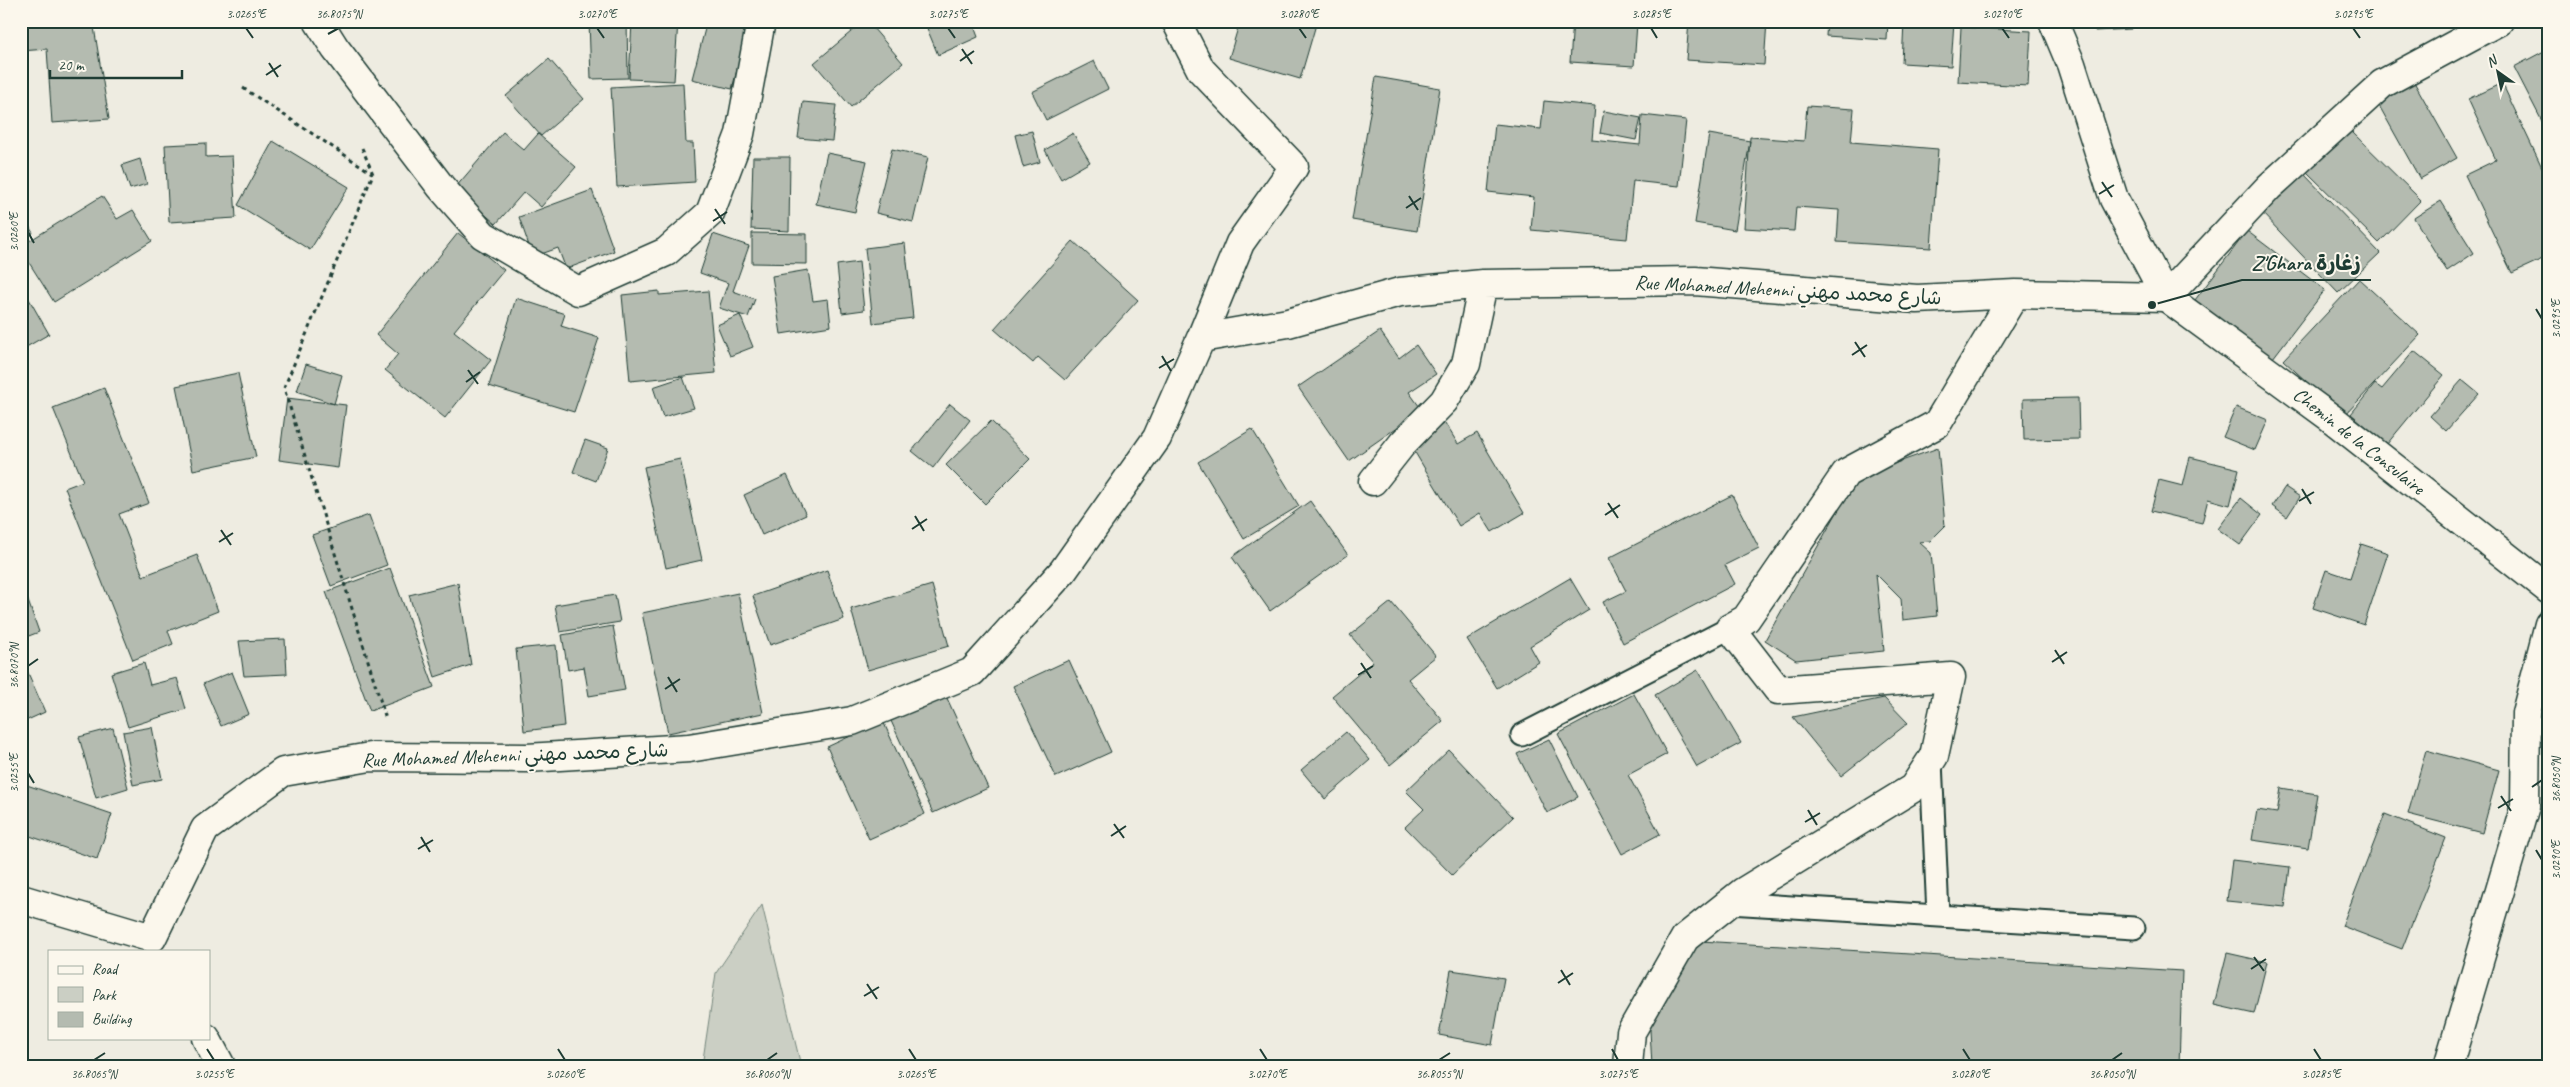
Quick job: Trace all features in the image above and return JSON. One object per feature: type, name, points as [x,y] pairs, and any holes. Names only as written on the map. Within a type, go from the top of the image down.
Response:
[{"type":"street","points":[[318,21],[335,48],[440,187],[483,235],[578,291],[666,252],[710,213],[740,134],[761,21]]},
{"type":"street","points":[[1176,21],[1201,70],[1294,167],[1240,242],[1201,338]]},
{"type":"street","points":[[2053,21],[2071,64],[2114,198],[2166,297],[2268,187],[2382,84],[2499,21]]},
{"type":"street","name":"Rue Mohamed Mehenni شارع محمد مهني","points":[[21,899],[156,944],[205,829],[283,772],[370,757],[527,758],[689,748],[852,720],[972,672],[1063,571],[1157,438],[1201,338],[1288,323],[1400,292],[1483,284],[1695,282],[1917,299],[2015,294],[2166,297]]},
{"type":"street","points":[[1373,481],[1403,443],[1444,401],[1466,364],[1483,284]]},
{"type":"street","points":[[1628,1066],[1631,1032],[1685,938],[1729,903],[1913,788],[1934,756],[1951,677],[1778,690],[1730,628],[1746,619],[1846,473],[1937,424],[2015,294]]},
{"type":"street","name":"Chemin de la Consulaire","points":[[2166,297],[2331,418],[2549,590]]},
{"type":"street","points":[[2448,1066],[2525,806],[2526,713],[2549,624]]},
{"type":"street","points":[[207,1040],[221,1066]]},
{"type":"lane","points":[[1522,735],[1730,628]]},
{"type":"lane","points":[[1931,761],[1938,915]]},
{"type":"lane","points":[[1729,903],[2134,928]]},
{"type":"path","points":[[243,88],[373,174]]},
{"type":"path","points":[[361,147],[373,174],[284,388],[398,758]]},
{"type":"green space","points":[[762,905],[801,1066],[702,1066],[716,973]]},
{"type":"building","points":[[21,21],[93,21],[109,119],[52,123],[47,49],[21,51]]},
{"type":"building","points":[[589,21],[627,21],[628,78],[591,79]]},
{"type":"building","points":[[632,21],[678,21],[674,81],[629,79]]},
{"type":"building","points":[[707,21],[737,21],[749,24],[732,89],[692,79]]},
{"type":"building","points":[[864,21],[867,21],[903,63],[851,107],[814,63]]},
{"type":"building","points":[[924,21],[972,21],[978,37],[938,55]]},
{"type":"building","points":[[1240,21],[1317,21],[1300,79],[1229,58]]},
{"type":"building","points":[[1573,21],[1637,23],[1634,66],[1570,62]]},
{"type":"building","points":[[1689,21],[1767,21],[1764,65],[1686,60]]},
{"type":"building","points":[[1827,21],[1888,21],[1887,40],[1826,36]]},
{"type":"building","points":[[1904,21],[1954,21],[1951,66],[1902,63]]},
{"type":"building","points":[[2094,21],[2130,21],[2131,29],[2095,31]]},
{"type":"building","points":[[1961,27],[2031,31],[2028,86],[1958,82]]},
{"type":"building","points":[[2546,50],[2549,56],[2549,125],[2545,127],[2514,67]]},
{"type":"building","points":[[549,59],[584,99],[541,136],[506,96]]},
{"type":"building","points":[[1094,61],[1108,89],[1046,120],[1032,92]]},
{"type":"building","points":[[1376,77],[1440,88],[1417,231],[1352,220]]},
{"type":"building","points":[[2414,82],[2457,158],[2420,179],[2377,102]]},
{"type":"building","points":[[683,83],[686,143],[693,143],[695,182],[617,187],[611,87]]},
{"type":"building","points":[[2502,83],[2549,182],[2549,256],[2512,273],[2465,175],[2496,160],[2468,99]]},
{"type":"building","points":[[1544,101],[1595,106],[1592,140],[1640,145],[1642,115],[1686,120],[1679,186],[1633,181],[1627,239],[1531,230],[1534,197],[1488,192],[1495,124],[1541,129]]},
{"type":"building","points":[[803,102],[836,105],[832,141],[798,138]]},
{"type":"building","points":[[1807,106],[1854,109],[1851,142],[1938,149],[1931,248],[1837,242],[1839,210],[1796,207],[1794,231],[1744,228],[1750,137],[1804,141]]},
{"type":"building","points":[[1604,111],[1641,118],[1636,140],[1600,133]]},
{"type":"building","points":[[2350,130],[2421,200],[2379,243],[2307,172]]},
{"type":"building","points":[[1032,131],[1040,162],[1023,167],[1015,135]]},
{"type":"building","points":[[503,132],[524,150],[538,134],[576,167],[541,207],[524,192],[496,224],[455,188]]},
{"type":"building","points":[[1073,133],[1090,162],[1061,179],[1045,150]]},
{"type":"building","points":[[1709,134],[1750,141],[1735,230],[1695,223]]},
{"type":"building","points":[[273,141],[349,187],[310,250],[238,205]]},
{"type":"building","points":[[206,143],[206,157],[232,156],[236,218],[169,222],[165,145]]},
{"type":"building","points":[[892,149],[928,157],[913,222],[876,213]]},
{"type":"building","points":[[827,153],[867,161],[855,212],[816,204]]},
{"type":"building","points":[[753,157],[790,157],[789,231],[751,229]]},
{"type":"building","points":[[140,159],[147,184],[130,189],[122,165]]},
{"type":"building","points":[[2303,173],[2380,253],[2338,293],[2261,212]]},
{"type":"building","points":[[592,190],[614,251],[566,269],[558,248],[533,257],[519,217]]},
{"type":"building","points":[[102,196],[117,219],[133,210],[152,241],[54,302],[21,250],[21,246]]},
{"type":"building","points":[[2441,201],[2474,253],[2447,271],[2414,218]]},
{"type":"building","points":[[21,213],[33,233],[21,240]]},
{"type":"building","points":[[2247,231],[2325,290],[2273,358],[2195,300]]},
{"type":"building","points":[[458,233],[504,270],[454,331],[491,360],[445,418],[385,370],[398,354],[376,335]]},
{"type":"building","points":[[752,233],[807,234],[807,264],[752,263]]},
{"type":"building","points":[[713,234],[749,246],[733,291],[755,299],[748,317],[719,308],[728,283],[700,273]]},
{"type":"building","points":[[1073,241],[1138,300],[1065,380],[1038,357],[1033,363],[994,329]]},
{"type":"building","points":[[905,243],[913,318],[873,323],[865,248]]},
{"type":"building","points":[[859,262],[864,310],[842,313],[837,265]]},
{"type":"building","points":[[808,270],[813,301],[828,299],[831,326],[781,334],[772,276]]},
{"type":"building","points":[[2359,279],[2420,335],[2344,416],[2283,360]]},
{"type":"building","points":[[21,285],[49,334],[21,350]]},
{"type":"building","points":[[659,291],[659,295],[708,291],[716,373],[630,381],[622,295]]},
{"type":"building","points":[[516,298],[565,314],[561,326],[599,338],[574,412],[489,386]]},
{"type":"building","points":[[740,315],[753,347],[730,356],[717,325]]},
{"type":"building","points":[[1380,331],[1399,358],[1416,345],[1436,374],[1409,392],[1422,410],[1349,461],[1298,387]]},
{"type":"building","points":[[2414,351],[2444,375],[2387,444],[2351,414],[2375,384],[2382,389]]},
{"type":"building","points":[[306,364],[342,375],[334,404],[297,391]]},
{"type":"building","points":[[238,373],[256,457],[193,470],[176,386]]},
{"type":"building","points":[[683,377],[694,408],[663,417],[653,387]]},
{"type":"building","points":[[2462,380],[2479,394],[2446,431],[2430,416]]},
{"type":"building","points":[[104,388],[149,503],[119,514],[143,576],[197,555],[218,611],[168,631],[173,644],[133,660],[65,488],[83,481],[53,408]]},
{"type":"building","points":[[287,398],[346,405],[338,468],[279,460]]},
{"type":"building","points":[[2078,398],[2079,439],[2024,440],[2023,399]]},
{"type":"building","points":[[950,404],[970,420],[933,468],[912,451]]},
{"type":"building","points":[[2236,407],[2268,420],[2255,450],[2223,437]]},
{"type":"building","points":[[991,421],[1030,459],[985,504],[946,465]]},
{"type":"building","points":[[1445,423],[1458,444],[1477,433],[1524,513],[1492,532],[1480,513],[1459,526],[1410,444]]},
{"type":"building","points":[[1252,429],[1299,506],[1244,539],[1198,462]]},
{"type":"building","points":[[585,440],[608,448],[596,481],[573,472]]},
{"type":"building","points":[[1938,448],[1945,526],[1930,541],[1919,542],[1931,553],[1937,616],[1903,620],[1901,599],[1876,574],[1884,651],[1796,660],[1765,640],[1857,477]]},
{"type":"building","points":[[2190,457],[2239,469],[2230,505],[2208,499],[2202,523],[2151,511],[2159,480],[2183,486]]},
{"type":"building","points":[[680,459],[702,560],[666,568],[644,467]]},
{"type":"building","points":[[787,475],[806,515],[762,535],[744,495]]},
{"type":"building","points":[[2285,487],[2300,497],[2287,517],[2272,506]]},
{"type":"building","points":[[1732,495],[1759,548],[1725,565],[1735,584],[1623,643],[1603,602],[1626,591],[1609,558]]},
{"type":"building","points":[[2241,498],[2262,515],[2240,545],[2218,529]]},
{"type":"building","points":[[1310,501],[1348,555],[1270,611],[1232,557]]},
{"type":"building","points":[[369,515],[387,565],[331,586],[312,535]]},
{"type":"building","points":[[2361,544],[2388,553],[2364,625],[2313,608],[2326,570],[2350,578]]},
{"type":"building","points":[[390,568],[434,687],[370,711],[326,592]]},
{"type":"building","points":[[827,570],[844,619],[770,645],[753,596]]},
{"type":"building","points":[[1570,578],[1589,610],[1530,646],[1539,662],[1497,688],[1467,639]]},
{"type":"building","points":[[21,581],[39,632],[21,639]]},
{"type":"building","points":[[458,583],[471,665],[435,677],[409,595]]},
{"type":"building","points":[[932,585],[949,646],[868,670],[851,609]]},
{"type":"building","points":[[738,593],[763,713],[668,733],[642,613]]},
{"type":"building","points":[[615,595],[620,622],[560,632],[555,605]]},
{"type":"building","points":[[1391,602],[1436,656],[1408,679],[1443,721],[1390,765],[1332,696],[1373,662],[1350,635]]},
{"type":"building","points":[[613,626],[625,690],[589,696],[584,667],[568,670],[562,635]]},
{"type":"building","points":[[285,639],[287,674],[244,676],[239,641]]},
{"type":"building","points":[[556,645],[564,726],[524,731],[516,649]]},
{"type":"building","points":[[21,659],[45,712],[21,723]]},
{"type":"building","points":[[1069,660],[1111,752],[1056,777],[1013,686]]},
{"type":"building","points":[[144,663],[150,685],[177,678],[186,709],[128,727],[111,673]]},
{"type":"building","points":[[1698,670],[1741,743],[1697,767],[1655,695]]},
{"type":"building","points":[[232,672],[249,714],[221,726],[203,684]]},
{"type":"building","points":[[1634,694],[1667,754],[1628,775],[1660,834],[1622,854],[1558,734]]},
{"type":"building","points":[[946,696],[988,788],[933,813],[891,721]]},
{"type":"building","points":[[1884,698],[1908,723],[1841,776],[1793,717]]},
{"type":"building","points":[[883,721],[925,814],[869,839],[827,747]]},
{"type":"building","points":[[152,727],[162,779],[133,785],[123,732]]},
{"type":"building","points":[[113,728],[128,788],[96,798],[79,737]]},
{"type":"building","points":[[1346,732],[1370,760],[1325,799],[1301,770]]},
{"type":"building","points":[[1549,739],[1578,797],[1547,813],[1517,754]]},
{"type":"building","points":[[1449,750],[1513,817],[1452,875],[1405,827],[1424,809],[1406,791]]},
{"type":"building","points":[[2426,750],[2499,770],[2482,833],[2408,814]]},
{"type":"building","points":[[21,783],[112,814],[97,859],[21,833]]},
{"type":"building","points":[[2281,788],[2317,794],[2308,848],[2252,840],[2257,810],[2277,813]]},
{"type":"building","points":[[2385,814],[2446,838],[2402,949],[2342,926]]},
{"type":"building","points":[[2232,860],[2290,867],[2285,907],[2227,901]]},
{"type":"building","points":[[1701,941],[2182,971],[2179,1066],[1652,1066],[1649,1012]]},
{"type":"building","points":[[2227,953],[2267,962],[2254,1014],[2214,1005]]},
{"type":"building","points":[[1451,970],[1504,978],[1492,1045],[1439,1035]]},
{"type":"place","name":"Z'Ghara زغارة","points":[[2152,305]]}]
